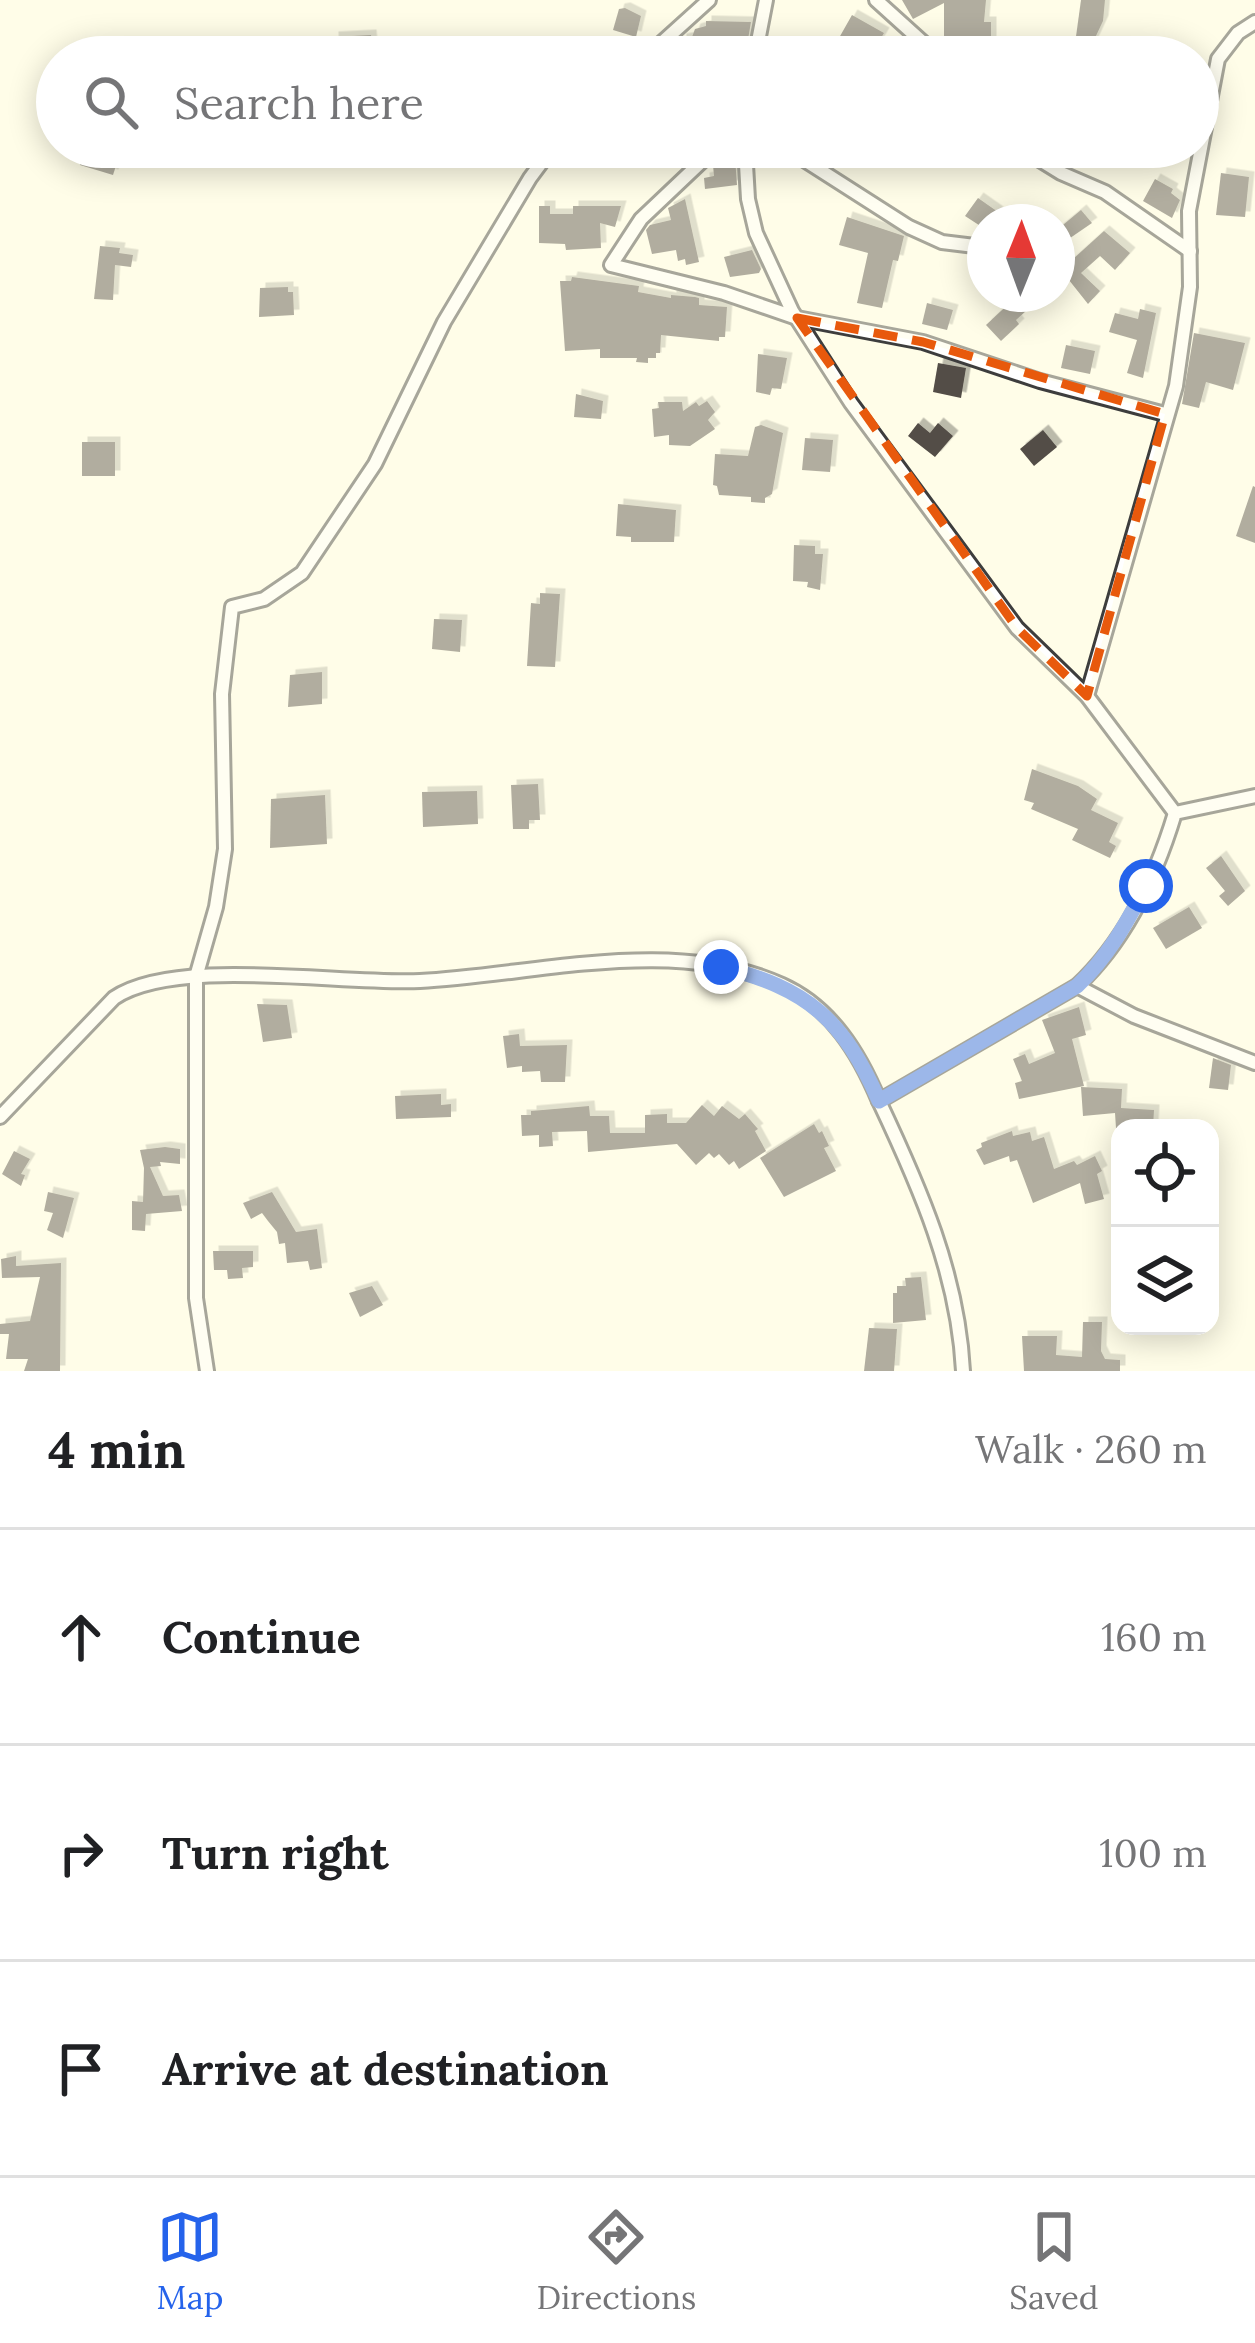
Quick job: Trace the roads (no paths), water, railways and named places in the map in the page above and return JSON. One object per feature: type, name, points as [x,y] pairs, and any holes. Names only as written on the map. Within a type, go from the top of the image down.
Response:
[{"type":"street","points":[[669,36],[709,0]]},
{"type":"street","points":[[759,36],[766,0]]},
{"type":"street","points":[[876,0],[916,36]]},
{"type":"street","points":[[1219,58],[1238,33],[1255,22]]},
{"type":"street","points":[[207,1371],[196,1298],[196,976],[216,907],[225,849],[222,694],[232,607],[264,598],[302,574],[375,464],[444,322],[540,168]]},
{"type":"street","points":[[695,168],[640,220],[610,265],[724,293],[797,318],[923,342],[1040,381],[1165,414]]},
{"type":"street","points":[[747,168],[756,233],[797,318],[851,404],[1004,611],[1087,696],[1175,813]]},
{"type":"street","points":[[817,168],[909,227],[942,242],[967,245]]},
{"type":"street","points":[[1053,168],[1105,192],[1190,251]]},
{"type":"street","points":[[1087,696],[1176,386],[1190,287],[1189,211],[1197,168]]},
{"type":"street","points":[[1175,813],[1255,796]]},
{"type":"street","points":[[879,1101],[1077,986],[1096,968],[1120,936],[1146,886],[1175,813]]},
{"type":"street","points":[[0,1117],[128,989],[196,976],[419,981],[613,962],[721,967],[782,984],[805,997],[835,1023],[852,1047],[934,1226],[953,1292],[963,1371]]},
{"type":"street","points":[[1077,986],[1134,1016],[1255,1063]]}]
